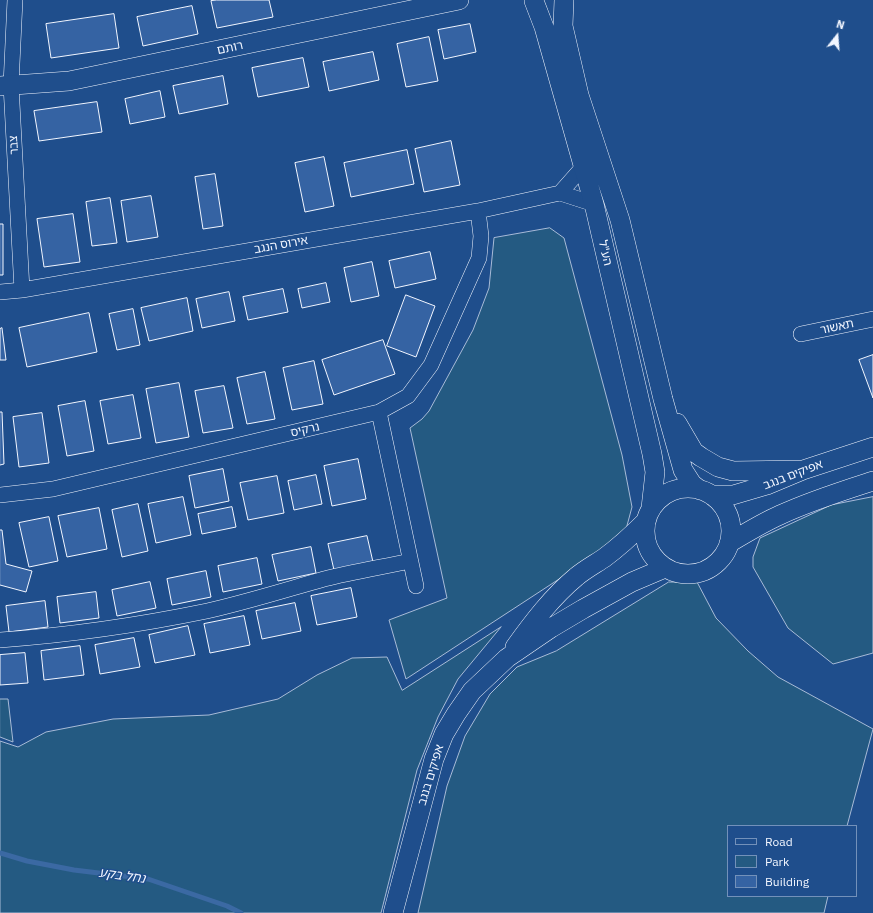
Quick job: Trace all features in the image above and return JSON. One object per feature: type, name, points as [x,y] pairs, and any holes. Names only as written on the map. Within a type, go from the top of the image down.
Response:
[{"type":"street","name":"צבר","points":[[15,0],[5,86],[22,290]]},
{"type":"street","name":"רותם","points":[[5,86],[69,81],[459,0]]},
{"type":"street","points":[[533,0],[544,4],[564,0]]},
{"type":"street","name":"הע\"ל","points":[[533,0],[544,27],[594,204],[652,454],[655,472],[648,515]]},
{"type":"street","name":"הע\"ל","points":[[564,0],[563,26],[579,95],[620,220],[663,399],[683,470],[692,484],[706,492]]},
{"type":"street","points":[[583,167],[560,193],[594,204]]},
{"type":"street","name":"אירוס הנגב","points":[[0,292],[22,290],[478,211],[560,193]]},
{"type":"street","name":"נרקיס","points":[[0,495],[53,489],[379,412],[408,396],[430,365],[479,258],[481,236],[478,211]]},
{"type":"street","name":"תאשור","points":[[801,334],[873,319]]},
{"type":"street","points":[[663,399],[694,452],[718,467],[733,470],[803,470]]},
{"type":"street","points":[[379,412],[416,586]]},
{"type":"street","name":"אפיקים בנגב","points":[[706,492],[733,495],[767,485],[803,470],[873,447]]},
{"type":"street","points":[[729,543],[780,515],[873,481]]},
{"type":"street","points":[[686,488],[706,492],[721,504],[728,516],[731,530],[729,543],[724,555],[715,564],[704,571],[691,574],[678,573],[665,568],[655,559],[648,548],[645,534],[648,515],[660,498],[672,491],[686,488]]},
{"type":"street","name":"אפיקים בנגב","points":[[507,658],[532,623],[556,595],[577,576],[624,542],[648,515]]},
{"type":"street","points":[[0,640],[81,632],[170,618],[247,601],[325,579],[410,561]]},
{"type":"street","name":"אפיקים בנגב","points":[[393,913],[432,766],[444,734],[472,691],[507,658],[551,628],[632,582],[665,568]]},
{"type":"green space","points":[[550,228],[564,238],[622,455],[632,507],[625,533],[602,551],[406,679],[389,620],[447,598],[410,428],[422,419],[429,411],[473,330],[489,288],[494,238]]},
{"type":"green space","points":[[873,497],[873,653],[833,664],[788,628],[753,567],[753,557],[760,538],[831,505]]},
{"type":"green space","points":[[669,582],[697,582],[716,618],[748,651],[778,677],[873,729],[847,825],[727,825],[727,897],[828,897],[824,913],[418,913],[447,786],[465,736],[490,694],[517,667],[556,651]]},
{"type":"green space","points":[[501,627],[458,679],[438,717],[417,770],[381,913],[0,913],[0,741],[18,747],[46,732],[113,719],[209,715],[278,699],[317,675],[352,658],[387,657],[402,690]]},
{"type":"green space","points":[[0,699],[8,699],[13,742],[0,737]]},
{"type":"building","points":[[269,0],[273,17],[217,28],[211,1]]},
{"type":"building","points":[[192,6],[198,34],[143,46],[137,17]]},
{"type":"building","points":[[114,14],[119,48],[51,58],[46,24]]},
{"type":"building","points":[[470,24],[476,52],[444,59],[438,30]]},
{"type":"building","points":[[429,37],[438,81],[406,87],[397,44]]},
{"type":"building","points":[[373,52],[379,80],[329,91],[323,62]]},
{"type":"building","points":[[303,58],[309,87],[258,97],[252,68]]},
{"type":"building","points":[[223,76],[228,104],[179,114],[173,86]]},
{"type":"building","points":[[160,91],[165,117],[130,124],[125,99]]},
{"type":"building","points":[[97,102],[102,132],[39,141],[34,111]]},
{"type":"building","points":[[451,141],[460,185],[424,192],[415,149]]},
{"type":"building","points":[[407,150],[414,184],[351,197],[344,163]]},
{"type":"building","points":[[324,157],[334,206],[305,212],[295,163]]},
{"type":"building","points":[[215,174],[223,226],[203,229],[195,177]]},
{"type":"building","points":[[151,196],[158,237],[127,242],[121,201]]},
{"type":"building","points":[[110,198],[117,243],[92,246],[86,202]]},
{"type":"building","points":[[73,214],[80,262],[44,267],[37,219]]},
{"type":"building","points":[[0,224],[3,224],[3,275],[0,275]]},
{"type":"building","points":[[430,252],[436,279],[395,288],[389,261]]},
{"type":"building","points":[[372,262],[379,296],[351,302],[344,268]]},
{"type":"building","points":[[326,283],[330,302],[302,308],[298,289]]},
{"type":"building","points":[[283,289],[288,312],[248,320],[243,297]]},
{"type":"building","points":[[229,292],[235,321],[202,328],[196,299]]},
{"type":"building","points":[[406,295],[435,306],[416,357],[387,346]]},
{"type":"building","points":[[187,298],[193,331],[149,341],[141,308]]},
{"type":"building","points":[[133,309],[140,345],[117,350],[109,314]]},
{"type":"building","points":[[89,313],[97,352],[27,367],[19,328]]},
{"type":"building","points":[[2,328],[6,360],[0,360],[0,329]]},
{"type":"building","points":[[383,340],[395,374],[334,395],[322,360]]},
{"type":"building","points":[[873,355],[873,398],[859,360]]},
{"type":"building","points":[[314,361],[323,404],[292,410],[283,368]]},
{"type":"building","points":[[265,372],[275,419],[247,424],[237,378]]},
{"type":"building","points":[[179,383],[189,437],[156,443],[146,389]]},
{"type":"building","points":[[224,386],[233,428],[203,433],[195,391]]},
{"type":"building","points":[[133,395],[141,438],[108,444],[100,401]]},
{"type":"building","points":[[85,401],[94,451],[67,456],[58,406]]},
{"type":"building","points":[[0,412],[2,412],[4,464],[0,465]]},
{"type":"building","points":[[42,413],[49,463],[19,467],[13,417]]},
{"type":"building","points":[[358,459],[366,499],[332,506],[324,466]]},
{"type":"building","points":[[223,469],[229,501],[195,508],[189,476]]},
{"type":"building","points":[[316,475],[322,504],[294,510],[288,481]]},
{"type":"building","points":[[277,476],[284,513],[248,520],[240,483]]},
{"type":"building","points":[[183,497],[191,535],[156,543],[148,504]]},
{"type":"building","points":[[138,504],[148,551],[122,557],[112,510]]},
{"type":"building","points":[[232,507],[236,527],[202,534],[198,514]]},
{"type":"building","points":[[99,508],[107,549],[67,557],[58,516]]},
{"type":"building","points":[[49,517],[58,561],[29,567],[19,523]]},
{"type":"building","points":[[0,530],[2,530],[6,564],[32,571],[26,592],[0,585]]},
{"type":"building","points":[[367,536],[373,562],[334,570],[328,544]]},
{"type":"building","points":[[311,547],[316,573],[278,581],[272,555]]},
{"type":"building","points":[[257,558],[262,584],[223,592],[218,566]]},
{"type":"building","points":[[206,571],[211,597],[172,605],[167,579]]},
{"type":"building","points":[[150,582],[156,608],[117,616],[112,590]]},
{"type":"building","points":[[351,588],[357,617],[317,625],[311,596]]},
{"type":"building","points":[[96,592],[99,618],[60,623],[57,597]]},
{"type":"building","points":[[45,601],[48,627],[9,632],[6,606]]},
{"type":"building","points":[[295,603],[301,631],[262,639],[256,611]]},
{"type":"building","points":[[244,616],[250,645],[210,653],[204,624]]},
{"type":"building","points":[[188,626],[195,655],[155,663],[149,635]]},
{"type":"building","points":[[134,638],[140,667],[100,674],[95,645]]},
{"type":"building","points":[[80,646],[84,675],[44,680],[41,651]]},
{"type":"building","points":[[25,653],[28,683],[0,685],[0,655]]},
{"type":"waterway","name":"נחל בקע","points":[[0,853],[27,861],[74,870],[148,879],[227,906],[241,913]]}]
